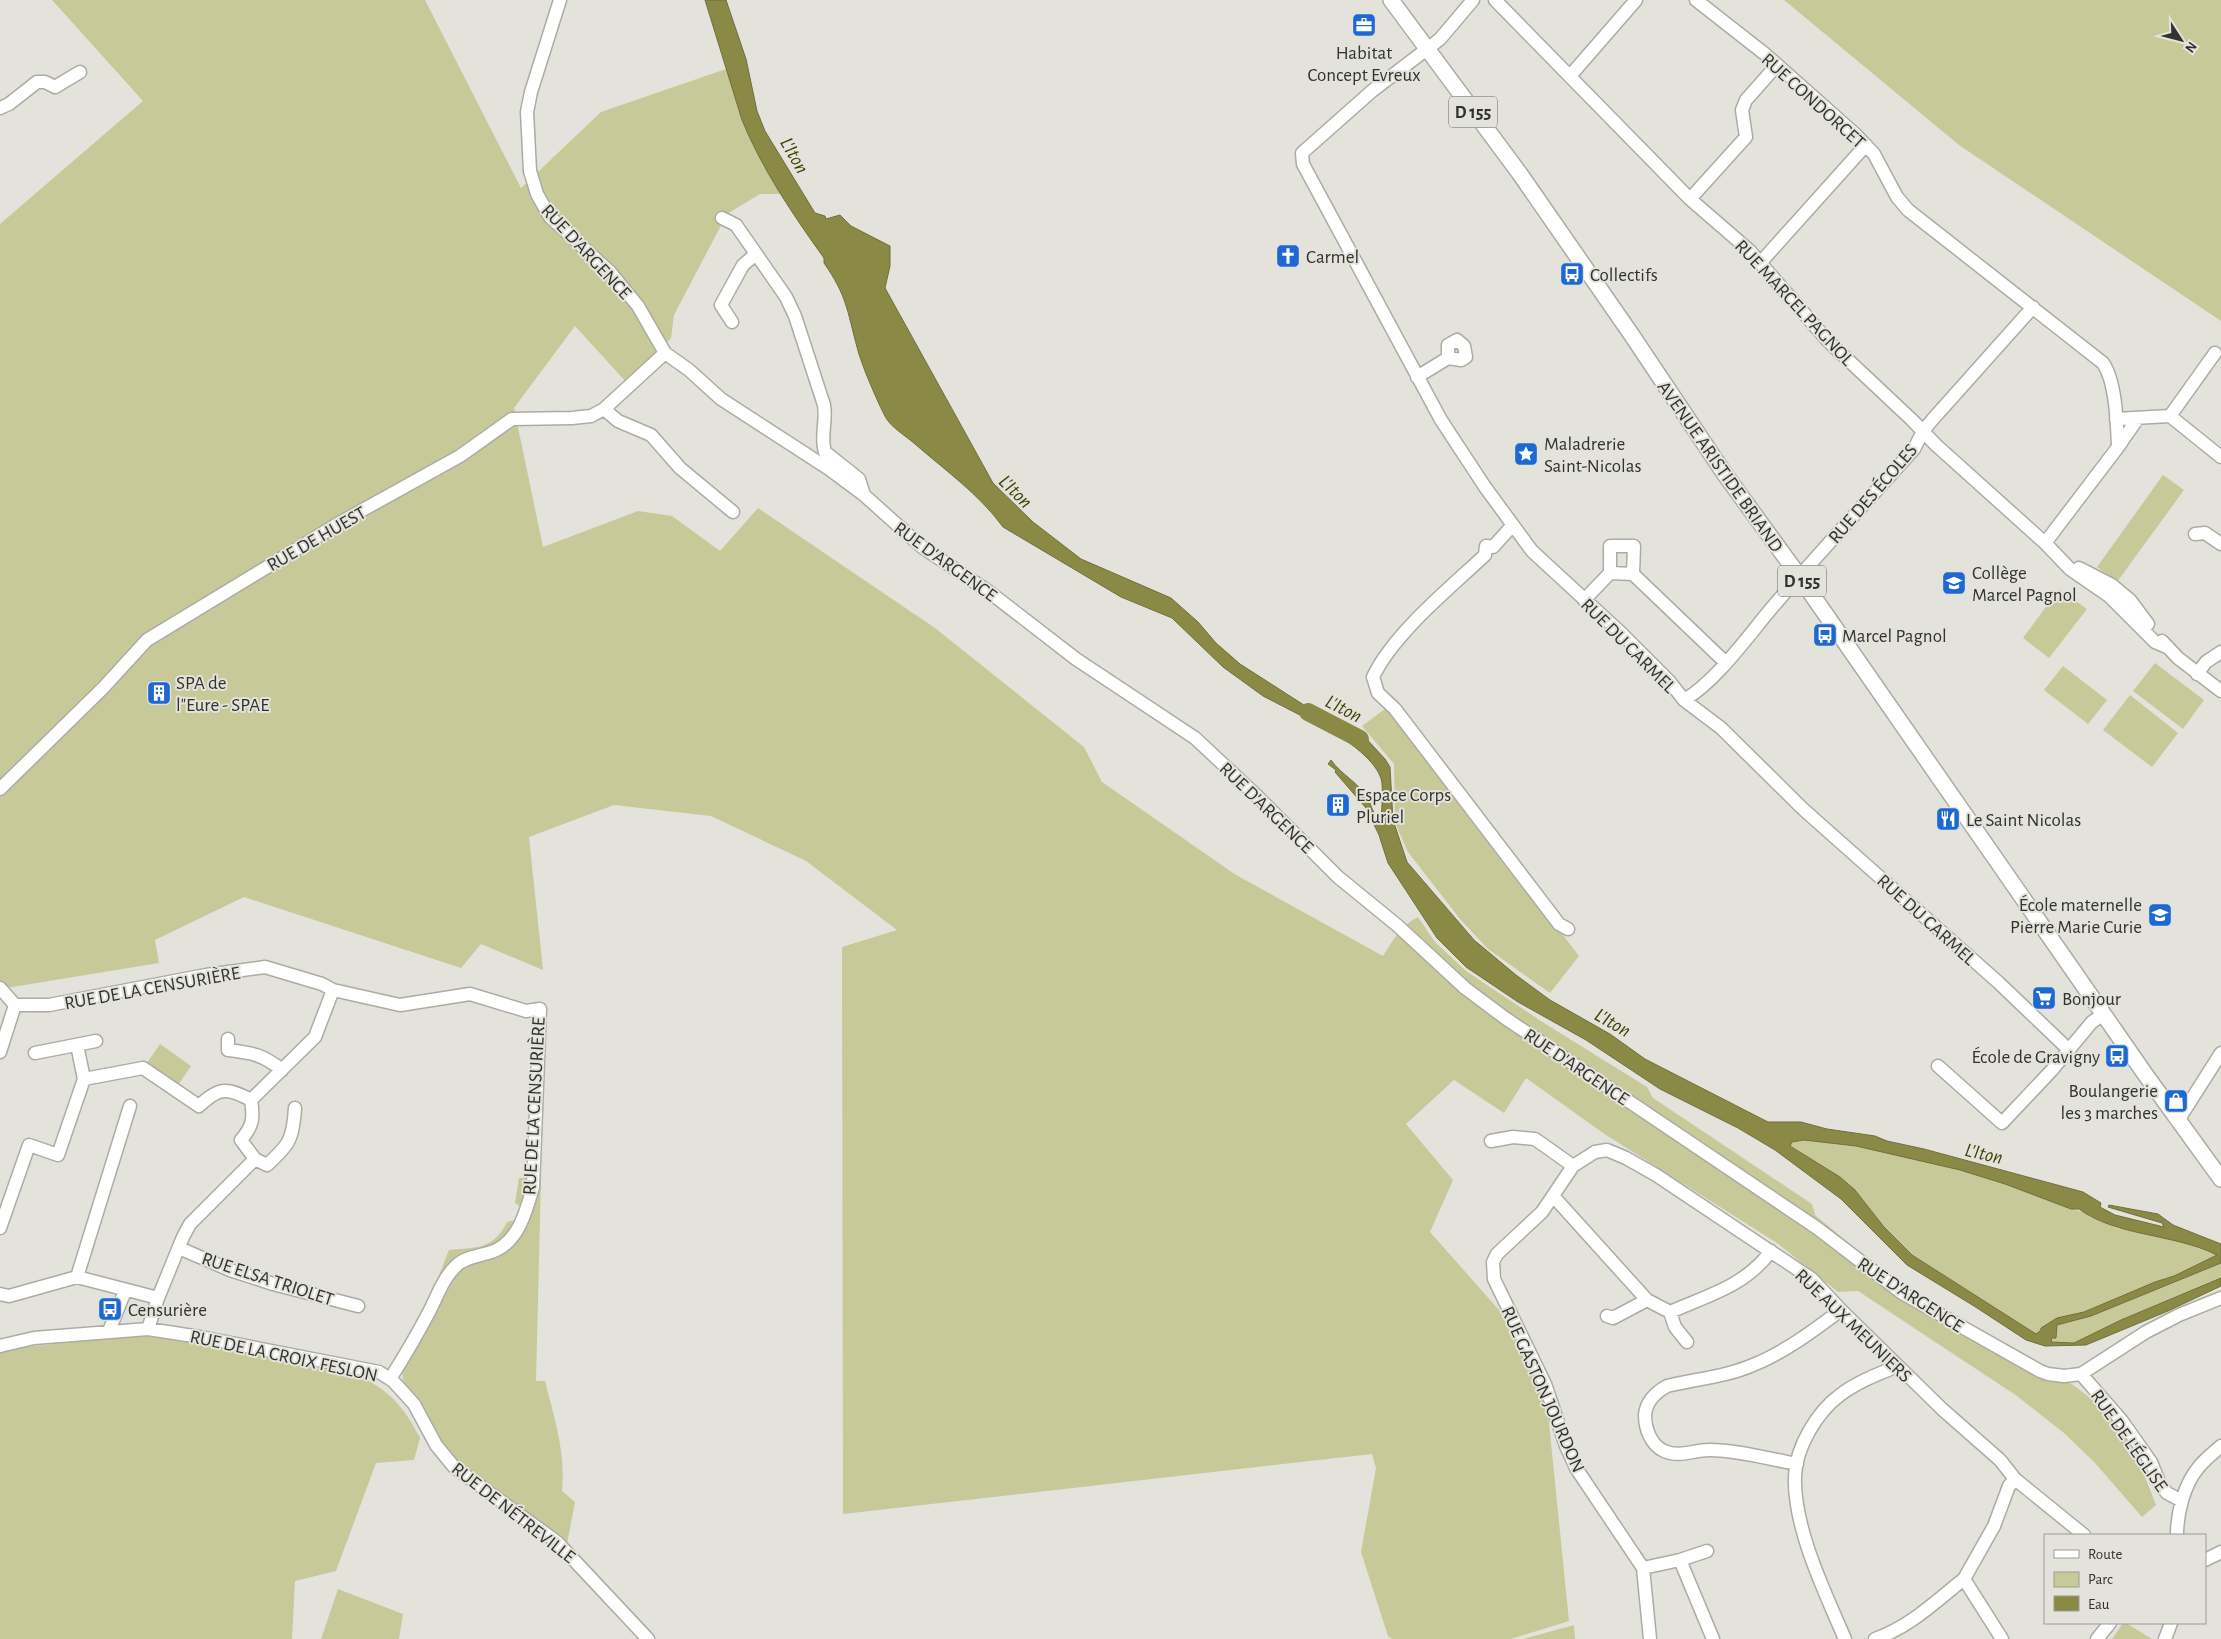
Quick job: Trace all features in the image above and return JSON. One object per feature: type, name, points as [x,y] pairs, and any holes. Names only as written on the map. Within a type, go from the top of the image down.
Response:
[{"type":"main road","name":"D 155","points":[[1391,0],[1427,49]]},
{"type":"main road","name":"AVENUE ARISTIDE BRIAND","points":[[1427,49],[1520,174],[1631,334],[1724,473],[2221,1179]]},
{"type":"street","name":"RUE D'ARGENCE","points":[[560,0],[531,92],[527,112],[530,170],[536,194],[550,217],[610,272],[638,306],[665,352],[689,370],[721,399],[829,468],[864,495],[922,547],[988,591],[1076,659],[1195,738],[1258,797],[1338,877],[1398,926],[1465,988],[1505,1018],[1817,1228],[1902,1292],[2040,1371],[2064,1376],[2081,1374]]},
{"type":"street","points":[[1427,49],[1440,39],[1473,0]]},
{"type":"street","name":"RUE MARCEL PAGNOL","points":[[1495,0],[1690,199],[1761,262],[1828,341],[1936,445],[2058,555],[2070,569],[2125,610],[2155,642],[2167,647],[2221,691]]},
{"type":"street","points":[[1570,76],[1636,0]]},
{"type":"street","name":"RUE CONDORCET","points":[[1696,0],[1777,65],[1866,145],[1874,154],[1897,197],[1908,210],[2103,362],[2108,370],[2116,419],[2118,447]]},
{"type":"street","name":"RUE DU CARMEL","points":[[1427,49],[1372,91],[1302,154],[1303,164],[1441,420],[1512,526],[1532,551],[1669,681],[1684,700],[1721,728],[1803,809],[1999,983],[2068,1050]]},
{"type":"street","points":[[1690,199],[1746,137],[1742,110],[1746,100],[1777,65]]},
{"type":"street","points":[[0,108],[9,104],[37,82],[45,82],[55,87],[80,72]]},
{"type":"street","points":[[1761,262],[1866,145]]},
{"type":"street","points":[[722,218],[736,225],[786,297],[795,316],[824,405],[826,414],[824,446],[826,452],[859,479],[864,495]]},
{"type":"street","points":[[732,322],[721,305],[743,265],[756,254]]},
{"type":"street","name":"RUE DES ÉCOLES","points":[[1684,700],[1702,689],[1798,576],[1914,449],[1923,431],[2033,307]]},
{"type":"street","name":"RUE DE HUEST","points":[[0,789],[148,640],[333,527],[460,456],[512,419],[591,416],[604,409],[665,352]]},
{"type":"street","points":[[2170,416],[2214,353]]},
{"type":"street","points":[[1417,377],[1448,358]]},
{"type":"street","points":[[604,409],[618,421],[651,436],[680,468],[733,512]]},
{"type":"street","points":[[2116,419],[2170,416],[2221,457]]},
{"type":"street","points":[[2045,543],[2138,418]]},
{"type":"street","points":[[1512,526],[1493,547],[1486,546],[1485,555],[1405,633],[1382,658],[1373,677],[1378,692],[1395,709],[1559,924],[1568,929]]},
{"type":"street","points":[[2195,534],[2205,533],[2221,544]]},
{"type":"street","points":[[1584,600],[1610,573],[1610,546],[1634,546],[1633,574]]},
{"type":"street","points":[[1610,573],[1633,574],[1725,662]]},
{"type":"street","points":[[2198,674],[2206,662],[2221,652]]},
{"type":"street","name":"RUE DE LA CENSURIÈRE","points":[[15,1005],[49,1005],[265,967],[322,984],[332,990],[400,1005],[470,994],[526,1011],[540,1009],[533,1187],[518,1229],[510,1241],[495,1251],[472,1257],[457,1264],[444,1280],[413,1343],[390,1379]]},
{"type":"street","points":[[0,988],[15,1005],[0,1052]]},
{"type":"street","points":[[251,1100],[315,1036],[332,990]]},
{"type":"street","points":[[1938,1066],[2002,1123],[2052,1070],[2092,1022],[2104,1014]]},
{"type":"street","points":[[228,1039],[228,1050],[256,1054],[267,1058],[282,1070]]},
{"type":"street","points":[[35,1053],[96,1041]]},
{"type":"street","points":[[0,1228],[29,1145],[58,1155],[84,1079],[77,1045]]},
{"type":"street","points":[[2179,1119],[2221,1052]]},
{"type":"street","points":[[84,1079],[143,1068],[199,1106],[210,1095],[224,1089],[251,1100]]},
{"type":"street","points":[[251,1100],[254,1120],[250,1130],[241,1140],[255,1159],[267,1165],[287,1145],[293,1131],[295,1108]]},
{"type":"street","points":[[77,1277],[130,1106]]},
{"type":"street","points":[[1491,1141],[1513,1137],[1535,1139],[1573,1166]]},
{"type":"street","name":"RUE AUX MEUNIERS","points":[[1573,1166],[1596,1152],[1607,1150],[1626,1158],[1656,1175],[1812,1279],[1942,1409],[2000,1460],[2015,1478],[2083,1534]]},
{"type":"street","points":[[148,1328],[158,1298],[190,1224],[255,1159]]},
{"type":"street","name":"RUE GASTON JOURDON","points":[[1573,1166],[1554,1197],[1542,1212],[1497,1254],[1493,1262],[1494,1279],[1545,1384],[1566,1446],[1576,1468],[1643,1568]]},
{"type":"street","points":[[1554,1197],[1647,1300],[1670,1312],[1675,1327],[1687,1342]]},
{"type":"street","name":"RUE ELSA TRIOLET","points":[[179,1248],[230,1270],[273,1284],[358,1306]]},
{"type":"street","points":[[1670,1312],[1736,1284],[1748,1276],[1771,1251]]},
{"type":"street","points":[[0,1294],[9,1296],[77,1277],[125,1291],[158,1298]]},
{"type":"street","points":[[109,1331],[125,1291]]},
{"type":"street","points":[[2081,1374],[2146,1332],[2179,1315],[2221,1298]]},
{"type":"street","points":[[1607,1316],[1614,1318],[1647,1300]]},
{"type":"street","points":[[1797,1464],[1708,1450],[1677,1454],[1663,1450],[1655,1444],[1649,1435],[1645,1422],[1646,1411],[1651,1399],[1659,1390],[1667,1386],[1724,1374],[1753,1365],[1805,1337],[1841,1310]]},
{"type":"street","name":"RUE DE LA CROIX FESLON","points":[[0,1346],[34,1338],[148,1328],[362,1368],[379,1372],[390,1379]]},
{"type":"street","points":[[1845,1639],[1815,1566],[1801,1525],[1795,1483],[1797,1464],[1809,1433],[1830,1404],[1858,1383],[1898,1366]]},
{"type":"street","name":"RUE DE L'ÉGLISE","points":[[2081,1374],[2132,1435],[2151,1462],[2166,1493],[2182,1501]]},
{"type":"street","name":"RUE DE NÉTREVILLE","points":[[390,1379],[414,1404],[436,1445],[454,1467],[557,1542],[648,1639]]},
{"type":"street","points":[[2177,1534],[2182,1501],[2190,1479],[2198,1467],[2221,1446]]},
{"type":"street","points":[[1875,1639],[1903,1626],[1928,1610],[1964,1579],[1994,1526],[2009,1486],[2015,1478]]},
{"type":"street","points":[[1650,1639],[1643,1568],[1680,1560],[1707,1551]]},
{"type":"street","points":[[2206,1560],[2221,1552]]},
{"type":"street","points":[[1680,1560],[1713,1639]]},
{"type":"street","points":[[1964,1579],[2002,1639]]},
{"type":"street","points":[[2097,1639],[2109,1624]]},
{"type":"green space","points":[[52,0],[425,0],[521,188],[601,112],[726,69],[781,194],[760,194],[727,214],[674,315],[671,338],[627,383],[575,326],[514,408],[543,547],[638,511],[672,516],[720,551],[758,508],[935,628],[1084,747],[1102,782],[1236,875],[1383,956],[1402,929],[1418,917],[1435,942],[1466,971],[1544,1023],[1647,1087],[1653,1098],[1812,1204],[1815,1215],[1875,1265],[1913,1302],[1994,1352],[2053,1382],[2066,1380],[2084,1394],[2100,1407],[2123,1434],[2140,1466],[2156,1505],[2142,1517],[2095,1463],[2064,1433],[2017,1396],[1858,1291],[1838,1292],[1777,1243],[1603,1133],[1526,1078],[1504,1113],[1454,1080],[1406,1124],[1453,1180],[1430,1232],[1499,1310],[1547,1403],[1569,1621],[1511,1639],[1392,1639],[1388,1636],[1361,1552],[1376,1468],[1372,1454],[843,1514],[842,947],[897,930],[806,861],[711,816],[614,805],[529,837],[543,970],[481,944],[461,968],[244,897],[155,940],[159,963],[0,989],[0,224],[143,101]]},
{"type":"green space","points":[[1784,0],[2221,0],[2221,321],[1959,145]]},
{"type":"green space","points":[[2163,475],[2184,490],[2117,582],[2097,567]]},
{"type":"green space","points":[[2059,589],[2087,609],[2049,658],[2023,638]]},
{"type":"green space","points":[[2155,663],[2204,700],[2183,729],[2133,691]]},
{"type":"green space","points":[[2063,666],[2107,700],[2088,724],[2044,690]]},
{"type":"green space","points":[[2130,695],[2178,733],[2152,767],[2103,730]]},
{"type":"green space","points":[[1389,706],[1579,956],[1550,993],[1488,949],[1460,919],[1408,852],[1395,823],[1394,764],[1362,726]]},
{"type":"green space","points":[[160,1044],[191,1066],[178,1085],[147,1063]]},
{"type":"green space","points":[[1804,1140],[1856,1146],[1960,1170],[2075,1209],[2119,1229],[2122,1228],[2179,1241],[2217,1255],[2174,1276],[2084,1312],[2050,1322],[2036,1334],[1912,1255],[1884,1227],[1855,1190],[1840,1177],[1790,1146],[1792,1142]]},
{"type":"green space","points":[[541,1177],[536,1381],[545,1381],[555,1422],[561,1449],[562,1491],[575,1502],[567,1544],[455,1462],[443,1449],[431,1422],[416,1397],[403,1382],[402,1367],[449,1250],[476,1247],[496,1238],[507,1222],[516,1220],[521,1207],[515,1203],[519,1178]]},
{"type":"green space","points":[[2221,1263],[2221,1278],[2121,1320],[2074,1343],[2051,1342],[2052,1338],[2056,1338],[2057,1325],[2091,1316]]},
{"type":"green space","points":[[135,1336],[168,1336],[364,1378],[383,1390],[397,1403],[409,1418],[420,1438],[414,1460],[376,1463],[336,1571],[295,1581],[292,1639],[0,1639],[0,1353],[14,1348]]},
{"type":"green space","points":[[338,1589],[403,1614],[399,1639],[321,1639]]},
{"type":"green space","points":[[2122,1624],[2128,1624],[2152,1639],[2112,1639]]},
{"type":"green space","points":[[1574,1625],[1575,1639],[1523,1639]]},
{"type":"water","points":[[705,0],[726,0],[746,59],[757,111],[765,131],[815,213],[825,216],[826,219],[840,215],[851,226],[890,246],[890,266],[885,288],[993,483],[1033,522],[1081,559],[1171,598],[1240,664],[1318,714],[1330,719],[1325,728],[1263,696],[1223,667],[1172,618],[1121,597],[1003,527],[973,493],[889,422],[862,363],[842,294],[824,263],[824,258],[769,174],[742,120]]},
{"type":"water","points":[[1342,721],[1362,734],[1385,759],[1390,767],[1393,820],[1407,862],[1474,940],[1550,1000],[1610,1034],[1645,1059],[1768,1122],[1801,1122],[1827,1129],[1875,1136],[1887,1141],[1924,1149],[2083,1192],[2101,1203],[2100,1207],[2115,1215],[2164,1227],[2162,1223],[2108,1207],[2109,1205],[2158,1214],[2173,1225],[2221,1244],[2221,1263],[2091,1316],[2057,1325],[2056,1338],[2052,1338],[2051,1342],[2074,1343],[2121,1320],[2221,1278],[2221,1286],[2168,1311],[2086,1345],[2045,1346],[2026,1340],[1907,1265],[1841,1199],[1775,1150],[1738,1128],[1660,1089],[1586,1040],[1518,1002],[1466,967],[1437,938],[1388,863],[1379,835],[1366,808],[1335,772],[1336,770],[1328,764],[1331,760],[1340,771],[1362,790],[1375,814],[1381,818],[1382,783],[1380,776],[1365,756],[1338,736]],"holes":[[[1804,1140],[1856,1146],[1960,1170],[2005,1184],[2071,1209],[2079,1209],[2111,1225],[2182,1242],[2217,1255],[2174,1276],[2084,1312],[2057,1318],[2041,1328],[2036,1334],[1912,1255],[1884,1227],[1855,1190],[1840,1177],[1790,1146],[1792,1142]]]},
{"type":"waterway","name":"L'Iton","points":[[1308,712],[1360,739]]},
{"type":"place","name":"Habitat Concept Evreux","points":[[1364,25]]},
{"type":"place","name":"Carmel","points":[[1288,256]]},
{"type":"place","name":"Collectifs","points":[[1572,274]]},
{"type":"place","name":"Maladrerie Saint-Nicolas","points":[[1526,454]]},
{"type":"place","name":"Collège Marcel Pagnol","points":[[1954,583]]},
{"type":"place","name":"Marcel Pagnol","points":[[1825,635]]},
{"type":"place","name":"SPA de l\"Eure - SPAE","points":[[159,693]]},
{"type":"place","name":"Espace Corps Pluriel","points":[[1338,805]]},
{"type":"place","name":"Le Saint Nicolas","points":[[1948,819]]},
{"type":"place","name":"École maternelle Pierre Marie Curie","points":[[2160,915]]},
{"type":"place","name":"Bonjour","points":[[2044,998]]},
{"type":"place","name":"École de Gravigny","points":[[2117,1056]]},
{"type":"place","name":"Boulangerie les 3 marches","points":[[2176,1101]]},
{"type":"place","name":"Censurière","points":[[110,1309]]}]
